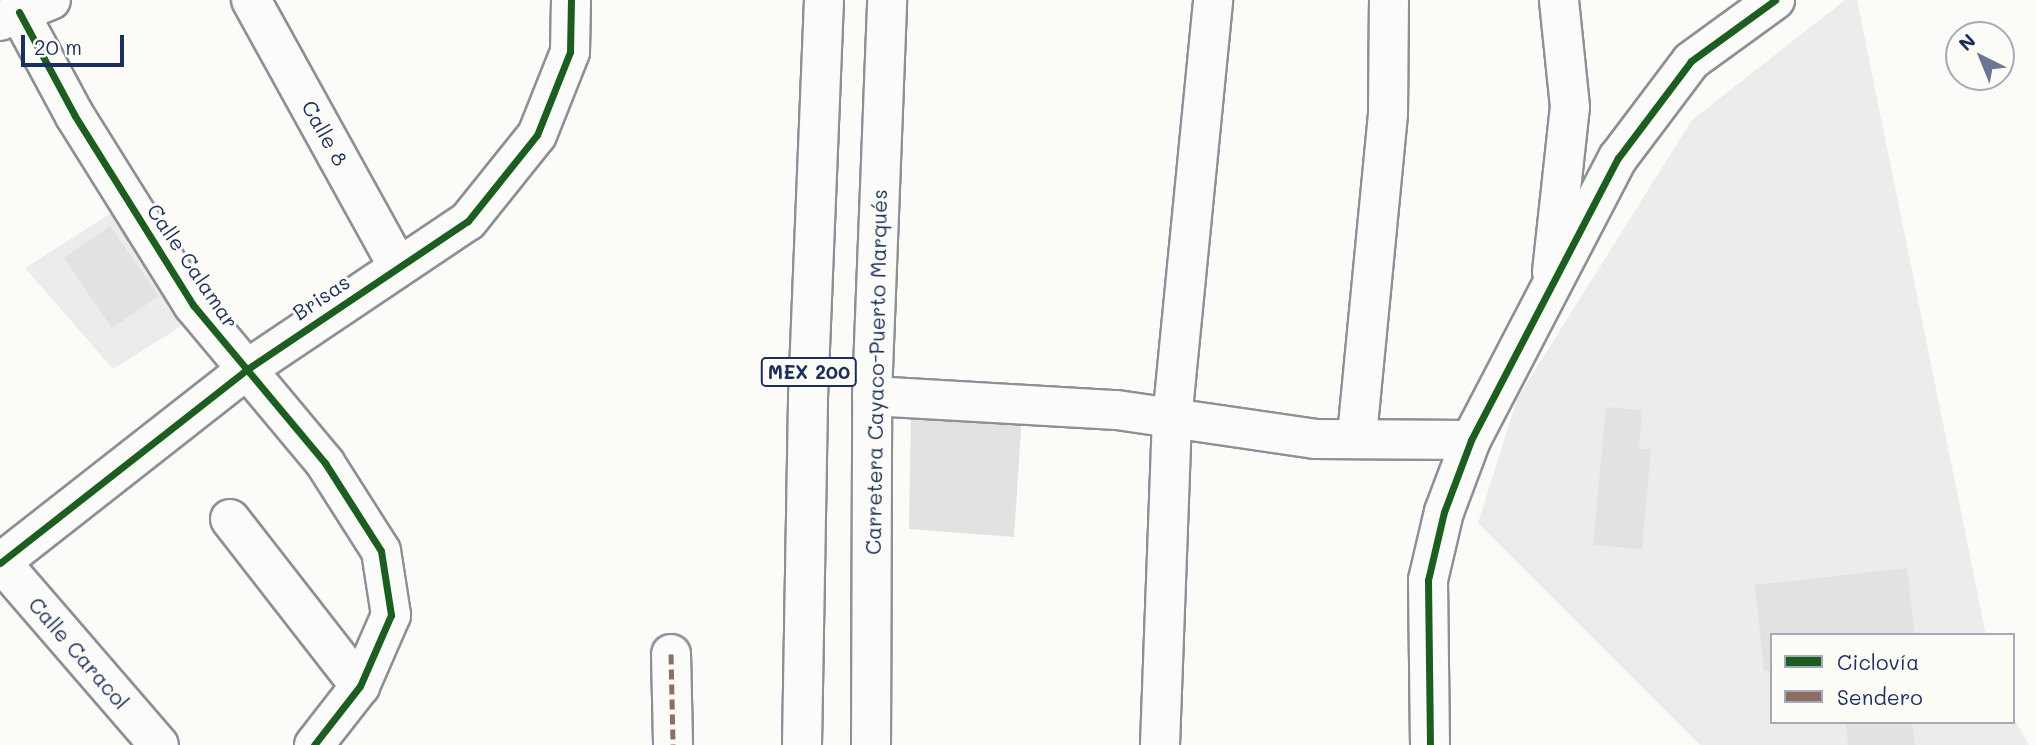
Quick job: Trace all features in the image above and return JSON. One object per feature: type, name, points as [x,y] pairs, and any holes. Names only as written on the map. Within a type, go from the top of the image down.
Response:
[{"type":"street","name":"Calle 8","points":[[251,0],[398,266]]},
{"type":"street","name":"Brisas","points":[[0,562],[246,370],[468,221],[537,135],[570,52],[570,0]]},
{"type":"street","name":"MEX 200","points":[[802,745],[808,398],[824,0]]},
{"type":"street","name":"Carretera Cayaco-Puerto Marqués","points":[[871,745],[872,396],[887,0]]},
{"type":"street","points":[[1160,745],[1172,421],[1213,0]]},
{"type":"street","points":[[1357,436],[1388,114],[1389,0]]},
{"type":"street","points":[[1550,295],[1570,107],[1559,0]]},
{"type":"street","points":[[1430,745],[1428,580],[1444,512],[1471,440],[1550,295],[1618,158],[1691,61],[1775,0]]},
{"type":"street","name":"Calle Calamar","points":[[23,11],[75,116],[193,305],[325,463],[382,551],[391,615],[360,686],[314,745]]},
{"type":"street","points":[[872,396],[1116,410],[1172,421],[1315,439],[1357,436],[1471,440]]},
{"type":"street","points":[[230,519],[360,686]]},
{"type":"street","name":"Calle Caracol","points":[[0,562],[159,745]]},
{"type":"street","points":[[671,654],[673,745]]},
{"type":"shaded area","points":[[1845,0],[1857,0],[1986,633],[1770,633],[1770,724],[2015,724],[2015,720],[2029,745],[1700,745],[1478,523],[1517,399],[1692,120]]},
{"type":"shaded area","points":[[116,210],[188,322],[113,369],[25,268]]},
{"type":"building","points":[[110,226],[159,296],[112,328],[64,258]]},
{"type":"building","points":[[1606,407],[1642,410],[1639,449],[1651,449],[1642,549],[1593,545]]},
{"type":"building","points":[[911,409],[1022,415],[1014,537],[909,529]]},
{"type":"building","points":[[1907,568],[1915,633],[1770,633],[1770,670],[1764,671],[1755,585]]},
{"type":"building","points":[[1846,724],[1912,724],[1915,745],[1848,745]]},
{"type":"marked path","points":[[671,654],[673,745]]},
{"type":"cycle path","points":[[0,563],[246,370],[468,221],[537,135],[570,52],[571,0]]},
{"type":"cycle path","points":[[1430,745],[1428,580],[1444,512],[1471,440],[1618,158],[1691,61],[1775,0]]},
{"type":"cycle path","points":[[19,12],[75,116],[193,305],[325,463],[381,551],[391,615],[360,686],[314,745]]}]
